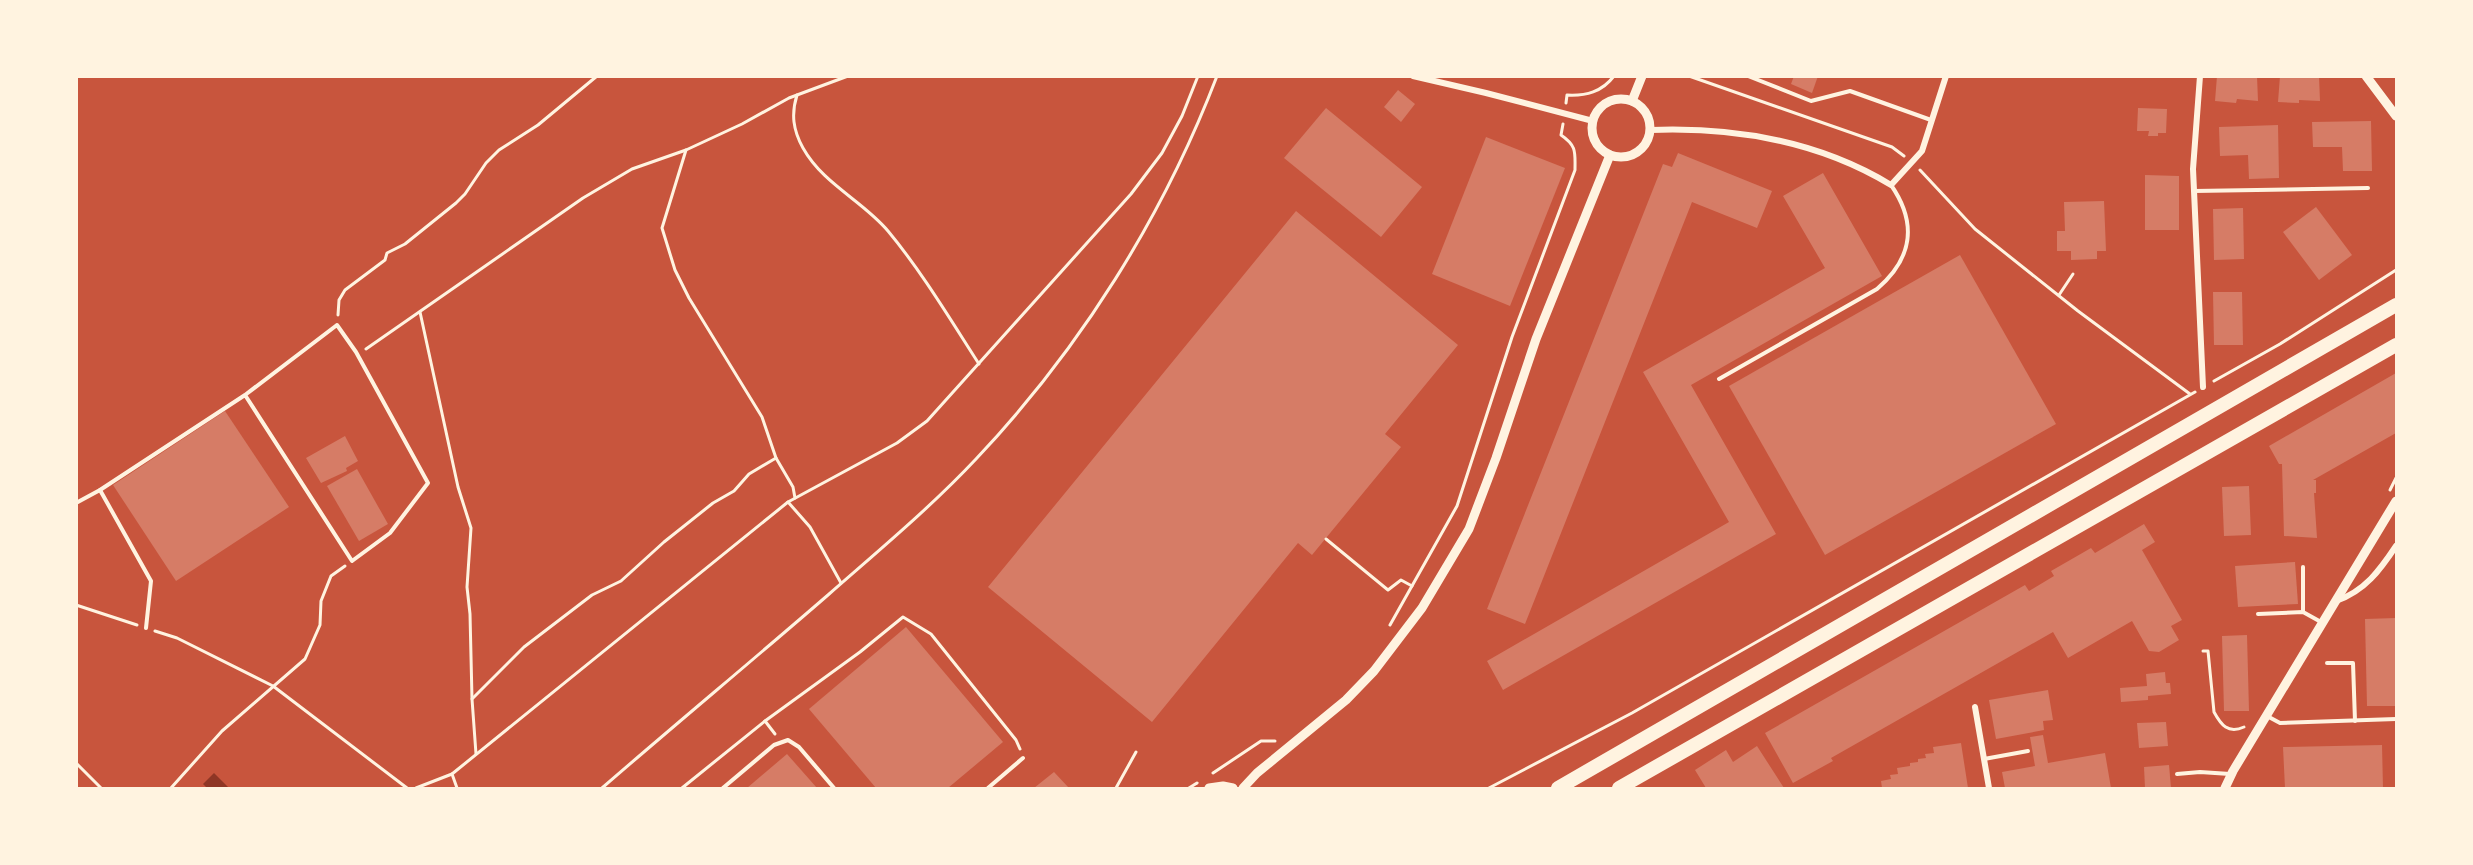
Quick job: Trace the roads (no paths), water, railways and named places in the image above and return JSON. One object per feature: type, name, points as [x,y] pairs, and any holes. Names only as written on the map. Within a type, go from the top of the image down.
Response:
[{"type":"highway","points":[[1558,789],[2397,305]]},
{"type":"highway","points":[[1619,789],[2397,345]]},
{"type":"street","points":[[1413,76],[1593,121]]},
{"type":"street","points":[[1632,100],[1642,76]]},
{"type":"street","points":[[1650,130],[1702,129],[1761,135],[1865,169],[1891,185],[1922,151],[1947,76]]},
{"type":"street","points":[[2200,76],[2194,135],[2194,191],[2203,387]]},
{"type":"street","points":[[2366,76],[2397,116]]},
{"type":"street","points":[[1632,100],[1646,112],[1650,130],[1649,138],[1640,151],[1625,157],[1610,155],[1597,144],[1593,121],[1601,107],[1608,102],[1632,100]]},
{"type":"street","points":[[1243,789],[1257,773],[1319,723],[1374,672],[1422,608],[1468,529],[1496,458],[1536,339],[1610,155]]},
{"type":"street","points":[[2226,789],[2232,774],[2266,716],[2397,501]]},
{"type":"street","points":[[2336,601],[2352,595],[2365,586],[2395,550]]},
{"type":"street","points":[[1975,707],[1989,789]]},
{"type":"street","points":[[1209,789],[1223,786],[1233,789]]},
{"type":"lane","points":[[1748,76],[1811,101],[1850,91],[1932,120]]},
{"type":"lane","points":[[1719,379],[1876,290],[1889,279],[1901,263],[1909,228],[1901,199],[1891,185]]},
{"type":"lane","points":[[2194,191],[2368,188]]},
{"type":"lane","points":[[76,503],[100,490],[245,395],[337,325],[356,352],[428,483],[390,533],[352,561],[245,395]]},
{"type":"lane","points":[[100,490],[151,580],[146,628]]},
{"type":"lane","points":[[2303,567],[2303,612]]},
{"type":"lane","points":[[2258,614],[2303,612],[2322,623]]},
{"type":"lane","points":[[2327,663],[2353,663],[2355,721]]},
{"type":"lane","points":[[2266,716],[2280,723],[2397,719]]},
{"type":"lane","points":[[723,789],[781,741],[794,742],[834,789]]},
{"type":"lane","points":[[1984,759],[2028,751]]},
{"type":"lane","points":[[988,789],[1023,758]]},
{"type":"lane","points":[[2177,774],[2200,772],[2232,774]]}]
